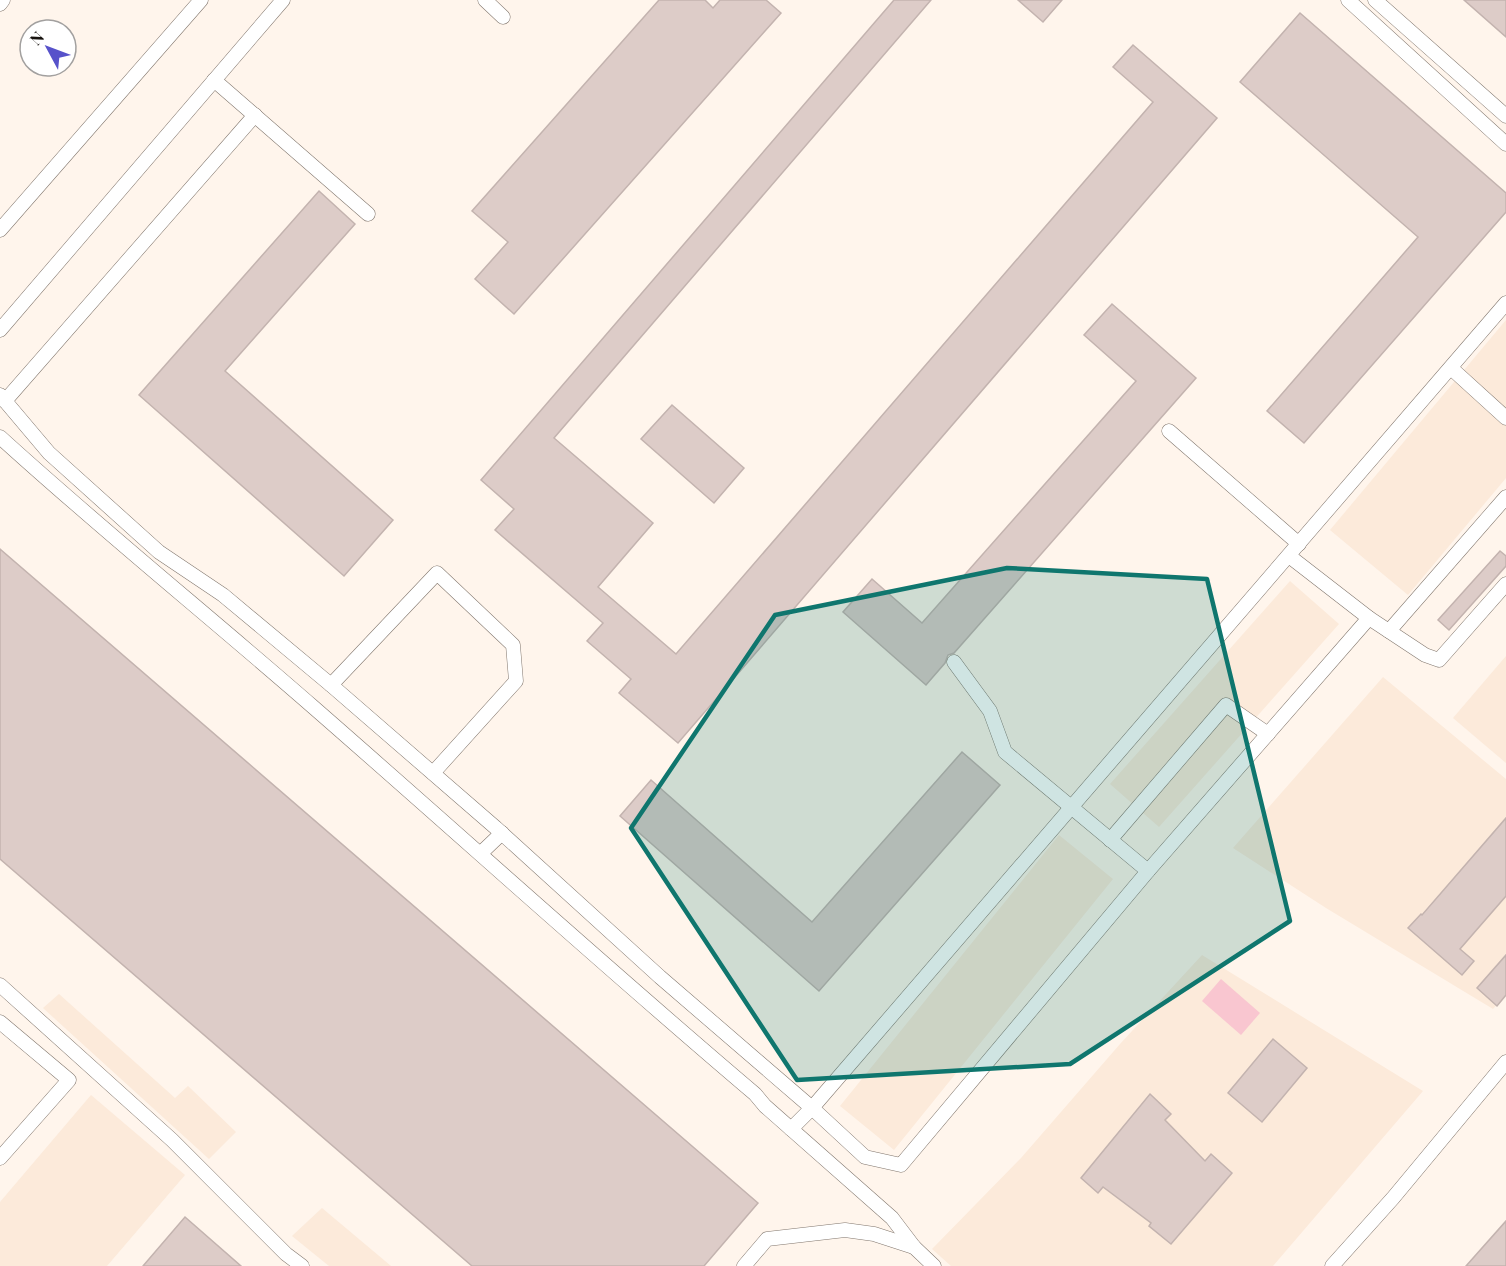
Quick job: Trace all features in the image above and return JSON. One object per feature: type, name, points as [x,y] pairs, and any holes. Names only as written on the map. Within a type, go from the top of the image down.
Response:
[{"type":"lane","points":[[0,4],[3,0]]},
{"type":"lane","points":[[0,230],[201,0]]},
{"type":"lane","points":[[0,330],[283,0]]},
{"type":"lane","points":[[485,0],[503,17]]},
{"type":"lane","points":[[1347,0],[1506,144]]},
{"type":"lane","points":[[1375,0],[1506,116]]},
{"type":"lane","points":[[214,80],[368,214]]},
{"type":"lane","points":[[255,115],[2,398],[49,453],[159,552],[223,595],[331,685],[502,833],[660,977],[812,1108],[865,1158],[901,1165],[1148,872],[1369,618]]},
{"type":"lane","points":[[791,1129],[812,1108],[1072,808],[1506,303]]},
{"type":"lane","points":[[1451,368],[1506,418]]},
{"type":"lane","points":[[1168,430],[1299,544]]},
{"type":"lane","points":[[0,437],[481,854],[642,999],[755,1094],[765,1106],[892,1218],[914,1247],[934,1266]]},
{"type":"lane","points":[[1389,631],[1506,497]]},
{"type":"lane","points":[[1289,556],[1369,618],[1425,655],[1439,660],[1506,584]]},
{"type":"lane","points":[[331,685],[437,573],[513,645],[516,681],[433,773]]},
{"type":"lane","points":[[954,662],[990,711],[1005,752],[1148,872]]},
{"type":"lane","points":[[1110,840],[1226,705],[1268,734]]},
{"type":"lane","points":[[481,854],[502,833]]},
{"type":"lane","points":[[0,985],[172,1140],[286,1254],[302,1266]]},
{"type":"lane","points":[[0,1022],[69,1080],[0,1158]]},
{"type":"lane","points":[[1332,1266],[1393,1198],[1506,1062]]},
{"type":"lane","points":[[744,1266],[767,1239],[845,1230],[874,1234],[914,1247]]},
{"type":"highlighted area","points":[[1007,568],[1207,579],[1290,921],[1070,1064],[797,1080],[631,828],[775,615]]},
{"type":"shaded area","points":[[1506,320],[1506,478],[1408,595],[1330,530]]},
{"type":"shaded area","points":[[1290,581],[1339,624],[1159,827],[1110,784]]},
{"type":"shaded area","points":[[1506,656],[1506,763],[1453,718]]},
{"type":"shaded area","points":[[1383,677],[1506,779],[1506,995],[1493,1009],[1326,908],[1233,848]]},
{"type":"shaded area","points":[[1059,835],[1113,879],[894,1150],[840,1106]]},
{"type":"shaded area","points":[[1202,955],[1423,1091],[1273,1266],[951,1266],[932,1249],[1021,1158],[1120,1044]]},
{"type":"shaded area","points":[[1221,979],[1260,1013],[1241,1035],[1202,1001]]},
{"type":"shaded area","points":[[59,994],[175,1098],[188,1086],[236,1132],[209,1159],[43,1008]]},
{"type":"shaded area","points":[[91,1095],[185,1175],[107,1266],[0,1266],[0,1202]]},
{"type":"shaded area","points":[[322,1208],[391,1266],[329,1266],[292,1236]]},
{"type":"building","points":[[659,0],[705,0],[713,8],[720,0],[766,0],[781,13],[514,314],[475,279],[508,242],[472,211]]},
{"type":"building","points":[[894,0],[931,0],[554,438],[653,523],[598,587],[676,654],[1153,102],[1113,67],[1133,45],[1217,118],[678,743],[619,693],[631,679],[587,641],[603,623],[495,530],[514,509],[481,480]]},
{"type":"building","points":[[1018,0],[1062,0],[1043,22]]},
{"type":"building","points":[[1464,0],[1506,0],[1506,37]]},
{"type":"building","points":[[1300,13],[1506,193],[1506,212],[1304,443],[1267,411],[1418,237],[1240,82]]},
{"type":"building","points":[[319,191],[355,224],[225,371],[393,520],[344,576],[139,395]]},
{"type":"building","points":[[1112,304],[1196,378],[954,653],[948,655],[945,663],[926,685],[843,612],[872,579],[922,623],[1136,381],[1084,335]]},
{"type":"building","points":[[672,405],[744,468],[714,503],[641,439]]},
{"type":"building","points":[[0,549],[758,1203],[704,1266],[472,1266],[0,859]]},
{"type":"building","points":[[1500,551],[1506,556],[1506,566],[1449,630],[1438,620]]},
{"type":"building","points":[[962,752],[1000,785],[819,991],[620,816],[651,780],[812,922]]},
{"type":"building","points":[[1506,818],[1506,896],[1460,949],[1474,961],[1462,975],[1408,928],[1422,915]]},
{"type":"building","points":[[1506,955],[1506,995],[1497,1006],[1477,988]]},
{"type":"building","points":[[1273,1039],[1307,1068],[1262,1122],[1228,1093]]},
{"type":"building","points":[[1150,1094],[1171,1114],[1165,1120],[1205,1161],[1211,1154],[1232,1173],[1171,1244],[1149,1226],[1151,1223],[1103,1187],[1098,1193],[1081,1178]]},
{"type":"building","points":[[185,1217],[241,1266],[143,1266]]},
{"type":"building","points":[[1506,1221],[1506,1266],[1466,1266]]}]
